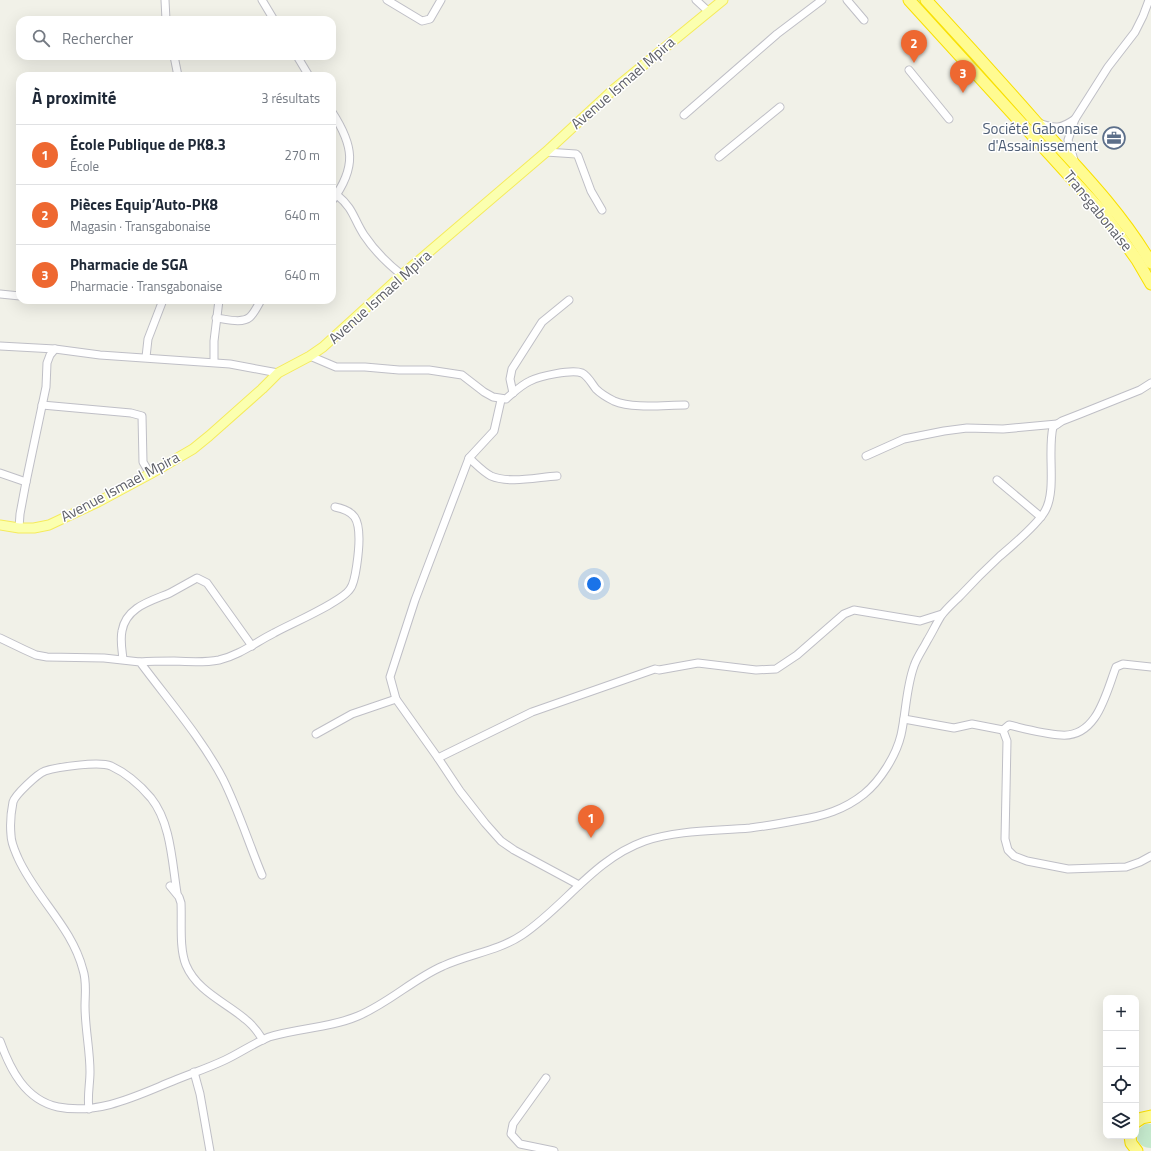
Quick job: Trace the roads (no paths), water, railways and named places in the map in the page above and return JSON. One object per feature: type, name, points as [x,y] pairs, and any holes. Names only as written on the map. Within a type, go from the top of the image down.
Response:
[{"type":"highway","name":"Transgabonaise","points":[[909,0],[1105,215],[1137,260],[1151,284]]},
{"type":"highway","name":"Transgabonaise","points":[[926,0],[1074,162],[1129,228],[1151,263]]},
{"type":"highway","points":[[1139,1120],[1151,1116]]},
{"type":"main road","name":"Avenue Ismael Mpira","points":[[0,525],[19,528],[34,528],[49,525],[98,502],[150,474],[193,448],[209,436],[278,373],[310,356],[323,347],[402,276],[546,152],[613,90],[723,0]]},
{"type":"street","points":[[165,0],[166,16]]},
{"type":"street","points":[[262,0],[272,16]]},
{"type":"street","points":[[386,0],[422,21],[430,18],[441,0]]},
{"type":"street","points":[[696,0],[709,12]]},
{"type":"street","points":[[684,115],[777,34],[822,0]]},
{"type":"street","points":[[847,0],[864,20]]},
{"type":"street","points":[[1074,162],[1068,140],[1075,119],[1108,67],[1135,32],[1149,0]]},
{"type":"street","points":[[175,60],[177,72]]},
{"type":"street","points":[[299,60],[307,72]]},
{"type":"street","points":[[909,70],[949,119]]},
{"type":"street","points":[[719,157],[780,107]]},
{"type":"street","points":[[336,119],[346,138],[351,161],[348,174],[336,195]]},
{"type":"street","points":[[1037,122],[1057,128],[1068,124],[1075,119]]},
{"type":"street","points":[[546,152],[576,154],[578,156],[590,191],[602,210]]},
{"type":"street","points":[[336,199],[346,202],[354,214],[363,233],[373,247],[394,270],[402,276]]},
{"type":"street","points":[[0,294],[16,296]]},
{"type":"street","points":[[513,393],[510,379],[512,369],[542,322],[569,300]]},
{"type":"street","points":[[146,357],[148,339],[161,304]]},
{"type":"street","points":[[214,362],[214,341],[218,304]]},
{"type":"street","points":[[216,318],[239,321],[246,320],[250,317],[258,304]]},
{"type":"street","points":[[0,346],[55,349],[100,355],[214,362],[278,373]]},
{"type":"street","points":[[19,528],[26,482],[46,387],[47,363],[50,355],[55,349]]},
{"type":"street","points":[[310,356],[336,367],[428,370],[462,375],[484,392],[500,400],[506,400],[531,380],[573,372],[581,373],[598,390],[615,402],[642,406],[685,405]]},
{"type":"street","points":[[866,456],[904,439],[944,430],[967,428],[1003,429],[1057,424],[1140,390],[1151,383]]},
{"type":"street","points":[[500,400],[494,431],[469,458],[415,600],[390,677],[396,699],[460,791],[485,823],[501,840],[514,850],[579,884]]},
{"type":"street","points":[[42,406],[131,413],[142,416],[143,462],[150,474]]},
{"type":"street","points":[[0,1041],[17,1079],[27,1090],[49,1105],[61,1108],[89,1109],[122,1102],[226,1060],[263,1040],[343,1021],[370,1011],[419,979],[443,966],[489,951],[509,942],[542,919],[589,875],[610,859],[645,841],[680,833],[763,826],[812,818],[839,810],[860,797],[870,788],[879,777],[897,746],[904,719],[906,699],[914,664],[942,614],[984,571],[1041,517],[1047,508],[1050,498],[1051,479],[1050,448],[1052,432],[1057,424]]},
{"type":"street","points":[[469,458],[491,476],[503,479],[520,480],[557,476]]},
{"type":"street","points":[[0,473],[26,482]]},
{"type":"street","points":[[997,480],[1041,517]]},
{"type":"street","points":[[0,638],[42,656],[123,659],[140,662],[203,662],[219,660],[236,654],[335,601],[350,590],[355,573],[359,526],[353,514],[345,509],[335,507]]},
{"type":"street","points":[[123,659],[121,639],[122,630],[131,613],[146,602],[198,578],[207,583],[252,646]]},
{"type":"street","points":[[438,758],[532,712],[655,669],[660,670],[698,663],[756,670],[776,669],[797,655],[848,611],[854,610],[920,621],[942,614]]},
{"type":"street","points":[[140,662],[204,749],[223,779],[262,875]]},
{"type":"street","points":[[1003,730],[1009,725],[1062,736],[1080,732],[1090,725],[1101,708],[1116,667],[1123,664],[1151,667]]},
{"type":"street","points":[[316,734],[352,714],[396,699]]},
{"type":"street","points":[[904,719],[954,728],[972,724],[1003,730]]},
{"type":"street","points":[[1003,730],[1007,741],[1005,839],[1008,850],[1014,856],[1026,861],[1068,869],[1126,867],[1151,856]]},
{"type":"street","points":[[89,1109],[90,1072],[85,1006],[86,983],[83,970],[68,936],[32,883],[14,847],[11,836],[13,800],[30,782],[44,772],[87,764],[110,766],[131,778],[151,798],[162,818],[168,840],[177,893],[181,903],[186,964],[192,975],[208,992],[246,1019],[256,1028],[263,1040]]},
{"type":"street","points":[[170,886],[177,893]]},
{"type":"street","points":[[194,1072],[200,1094],[210,1151]]},
{"type":"street","points":[[546,1078],[513,1124],[511,1134],[520,1144],[554,1151]]},
{"type":"place","name":"Pièces Equip’Auto-PK8","points":[[914,63]]},
{"type":"place","name":"Pharmacie de SGA","points":[[963,93]]},
{"type":"place","name":"Société Gabonaise d'Assainissement","points":[[1114,138]]},
{"type":"place","name":"École Publique de PK8.3","points":[[591,838]]}]
